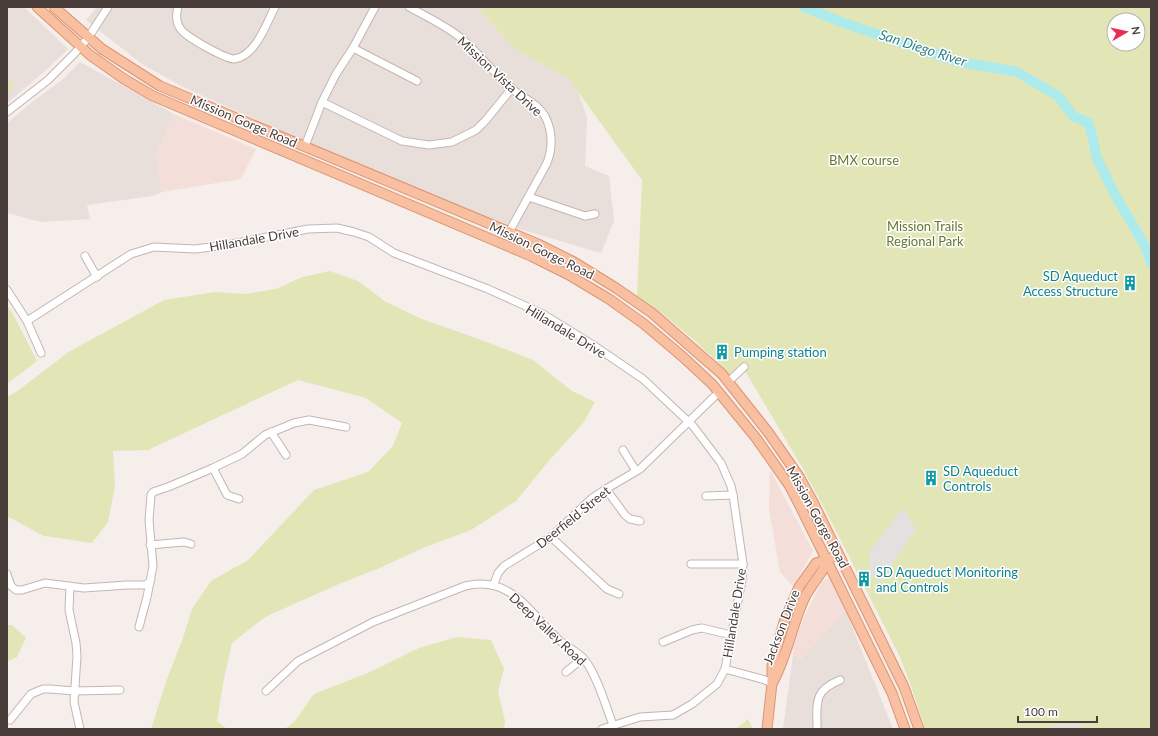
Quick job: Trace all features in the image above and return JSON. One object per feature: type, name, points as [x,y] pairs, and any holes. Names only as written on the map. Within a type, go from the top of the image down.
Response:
[{"type":"main road","name":"Mission Gorge Road","points":[[37,7],[90,55],[124,79],[153,96],[493,239],[569,275],[609,299],[644,324],[712,384],[756,438],[789,485],[828,561],[892,693],[905,729]]},
{"type":"main road","name":"Mission Gorge Road","points":[[54,7],[102,50],[160,86],[509,232],[574,262],[616,288],[652,313],[694,348],[722,374],[768,432],[800,478],[839,553],[904,687],[919,729]]},
{"type":"main road","name":"Jackson Drive","points":[[766,729],[772,683],[781,667],[793,626],[807,594],[824,570],[828,561],[839,553]]},
{"type":"street","points":[[7,112],[48,80],[81,47],[108,7]]},
{"type":"street","points":[[178,7],[176,20],[180,29],[216,52],[234,60],[253,49],[275,7]]},
{"type":"street","points":[[305,146],[322,102],[336,74],[353,48],[375,7]]},
{"type":"street","name":"Mission Vista Drive","points":[[409,7],[462,38],[512,88],[532,102],[544,115],[550,128],[552,140],[551,152],[547,163],[509,232]]},
{"type":"street","points":[[353,48],[417,81]]},
{"type":"street","points":[[322,102],[402,141],[429,145],[452,142],[476,130],[512,88]]},
{"type":"street","points":[[529,197],[585,216],[595,214]]},
{"type":"street","name":"Hillandale Drive","points":[[27,321],[131,254],[154,247],[195,249],[228,245],[308,229],[337,228],[369,237],[394,253],[488,289],[543,314],[593,345],[643,379],[688,421],[721,463],[733,495],[743,564],[742,580],[725,669],[717,684],[692,704],[673,714],[640,717],[602,729]]},
{"type":"street","points":[[85,256],[96,277]]},
{"type":"street","points":[[7,290],[27,321],[41,352]]},
{"type":"street","points":[[728,382],[744,367]]},
{"type":"street","name":"Deerfield Street","points":[[494,584],[498,574],[504,566],[551,537],[591,499],[640,469],[719,392]]},
{"type":"street","points":[[140,627],[153,566],[149,520],[150,501],[153,492],[213,468],[242,454],[265,435],[294,423],[309,420],[346,427]]},
{"type":"street","points":[[271,432],[286,455]]},
{"type":"street","points":[[623,450],[636,471]]},
{"type":"street","points":[[213,468],[227,495],[239,499]]},
{"type":"street","points":[[606,489],[625,515],[630,519],[640,521]]},
{"type":"street","points":[[706,496],[733,495]]},
{"type":"street","points":[[551,537],[606,589],[619,594]]},
{"type":"street","points":[[150,545],[184,542],[191,544]]},
{"type":"street","points":[[691,564],[743,564]]},
{"type":"street","points":[[7,574],[11,586],[16,590],[22,590],[46,583],[84,588],[145,585],[150,582],[150,579]]},
{"type":"street","points":[[266,691],[298,661],[373,622],[465,586],[472,584],[494,584]]},
{"type":"street","name":"Deep Valley Road","points":[[494,584],[514,594],[560,641],[575,650],[586,661],[595,676],[613,725]]},
{"type":"street","points":[[70,587],[69,610],[76,642],[77,656],[74,702],[80,729]]},
{"type":"street","points":[[663,642],[692,630],[702,628],[731,635]]},
{"type":"street","points":[[566,672],[583,658]]},
{"type":"street","points":[[725,669],[772,683]]},
{"type":"street","points":[[817,729],[817,704],[819,697],[827,686],[840,680]]},
{"type":"street","points":[[10,720],[31,694],[36,691],[50,688],[74,691],[120,690]]},
{"type":"shaded area","points":[[7,7],[24,7],[68,49],[45,71],[7,103]]},
{"type":"shaded area","points":[[97,7],[475,7],[517,51],[568,78],[578,92],[587,117],[585,166],[609,176],[614,221],[601,253],[502,224],[185,88],[142,64],[86,20]]},
{"type":"shaded area","points":[[80,62],[174,114],[156,154],[162,192],[152,196],[87,205],[90,219],[41,222],[7,213],[7,123],[62,80]]},
{"type":"shaded area","points":[[174,114],[256,149],[241,179],[162,192],[156,154]]},
{"type":"shaded area","points":[[770,470],[813,551],[793,586],[780,572],[769,509]]},
{"type":"shaded area","points":[[903,508],[916,529],[880,582],[870,574],[870,551]]},
{"type":"shaded area","points":[[829,578],[846,611],[801,659],[793,655],[794,643],[804,617],[822,582]]},
{"type":"shaded area","points":[[846,611],[893,729],[783,729],[793,655],[801,659]]},
{"type":"shaded area","points":[[1082,724],[1082,729],[1045,729],[1056,725]]},
{"type":"green space","name":"Mission Trails Regional Park","points":[[475,7],[1151,7],[1151,729],[925,729],[899,655],[802,467],[742,366],[730,375],[686,333],[637,296],[642,180],[568,78],[517,51]]},
{"type":"green space","points":[[7,79],[15,84],[8,94],[7,93]]},
{"type":"green space","points":[[330,271],[358,281],[386,302],[422,319],[533,360],[572,391],[595,402],[583,423],[516,501],[471,530],[423,548],[265,617],[232,643],[217,721],[227,729],[151,729],[192,609],[211,581],[248,560],[314,490],[368,472],[393,446],[402,423],[366,398],[298,380],[148,450],[113,451],[115,486],[108,522],[92,543],[44,536],[7,516],[7,397],[16,392],[70,351],[164,300],[215,292],[245,294],[276,289],[302,277]]},
{"type":"green space","points":[[7,305],[37,361],[7,384]]},
{"type":"green space","points":[[7,625],[12,625],[26,638],[17,657],[7,662]]},
{"type":"green space","points":[[457,637],[491,640],[504,669],[498,691],[505,721],[504,729],[285,729],[295,721],[314,694],[370,672],[419,648]]},
{"type":"green space","points":[[748,719],[753,729],[736,729]]},
{"type":"waterway","name":"San Diego River","points":[[804,7],[841,22],[955,61],[1017,72],[1058,96],[1074,117],[1088,122],[1096,156],[1113,191],[1145,246],[1151,263]]},
{"type":"place","name":"SD Aqueduct Access Structure","points":[[1130,283]]},
{"type":"place","name":"Pumping station","points":[[722,352]]},
{"type":"place","name":"SD Aqueduct Controls","points":[[931,478]]},
{"type":"place","name":"SD Aqueduct Monitoring and Controls","points":[[864,579]]},
{"type":"park label","name":"BMX course","points":[[864,160]]}]
